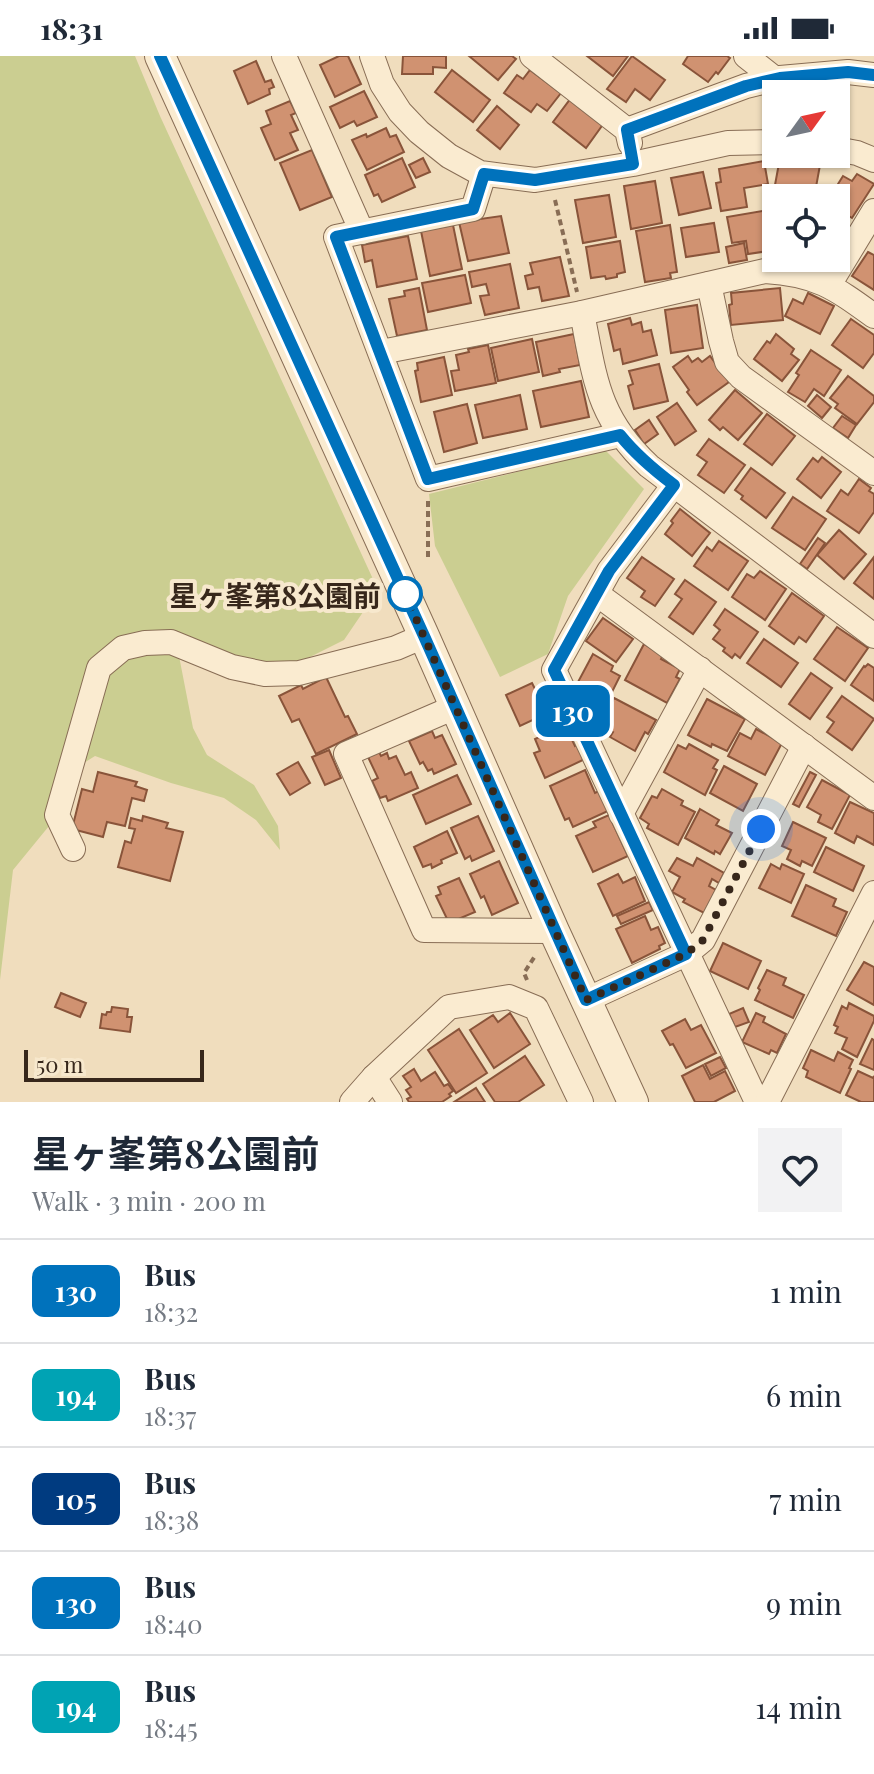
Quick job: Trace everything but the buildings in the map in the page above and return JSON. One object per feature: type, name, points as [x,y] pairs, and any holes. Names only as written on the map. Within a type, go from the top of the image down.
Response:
[{"type":"street","points":[[160,56],[633,1102]]},
{"type":"street","points":[[284,56],[362,232]]},
{"type":"street","points":[[372,56],[382,84],[400,112],[449,156],[484,174],[535,180],[633,164],[728,143],[762,142]]},
{"type":"street","points":[[532,56],[627,130],[633,164]]},
{"type":"street","points":[[746,56],[777,78]]},
{"type":"street","points":[[777,78],[797,56]]},
{"type":"street","points":[[627,130],[746,86],[777,78],[848,72],[874,75]]},
{"type":"street","points":[[850,152],[874,160]]},
{"type":"street","points":[[484,174],[473,209],[336,237],[428,479],[620,435]]},
{"type":"street","points":[[829,285],[874,211]]},
{"type":"street","points":[[381,352],[582,313],[765,271],[790,272],[829,285],[874,316]]},
{"type":"street","points":[[709,284],[727,362],[741,377],[874,473]]},
{"type":"street","points":[[582,313],[604,407],[633,451],[874,636]]},
{"type":"street","points":[[674,485],[609,571],[554,670],[757,1102]]},
{"type":"street","points":[[597,594],[874,798]]},
{"type":"street","points":[[73,849],[57,815],[99,668],[123,648],[171,642],[232,667],[265,674],[299,673],[396,648],[424,636]]},
{"type":"street","points":[[621,814],[700,669]]},
{"type":"street","points":[[455,707],[346,754],[424,930],[555,933]]},
{"type":"street","points":[[586,1000],[686,954],[703,940],[804,746]]},
{"type":"street","points":[[767,1102],[874,893]]},
{"type":"street","points":[[352,1102],[374,1077],[449,1007],[509,997],[536,1008],[581,1102]]},
{"type":"street","points":[[374,1077],[390,1102]]},
{"type":"path","points":[[550,178],[582,313]]},
{"type":"path","points":[[428,479],[428,557]]},
{"type":"path","points":[[536,1008],[524,973],[539,948],[555,933]]},
{"type":"green space","points":[[0,56],[135,56],[378,590],[344,640],[302,661],[257,663],[179,656],[193,728],[207,755],[254,785],[278,826],[280,850],[256,820],[224,798],[95,756],[60,778],[49,826],[13,870],[0,980]]},
{"type":"green space","points":[[605,450],[644,489],[568,596],[548,654],[500,677],[435,546],[429,494]]},
{"type":"bus line","name":"130","points":[[160,56],[586,1000],[686,954],[554,670],[609,571],[674,485],[649,466],[620,435],[428,479],[336,237],[473,209],[484,174],[535,180],[633,164],[627,130],[746,86],[780,78],[848,72],[874,75]]},
{"type":"place","name":"星ヶ峯第8公園前","points":[[405,594]]},
{"type":"route","points":[[405,594],[586,1000],[686,954],[703,940],[761,829]]}]
